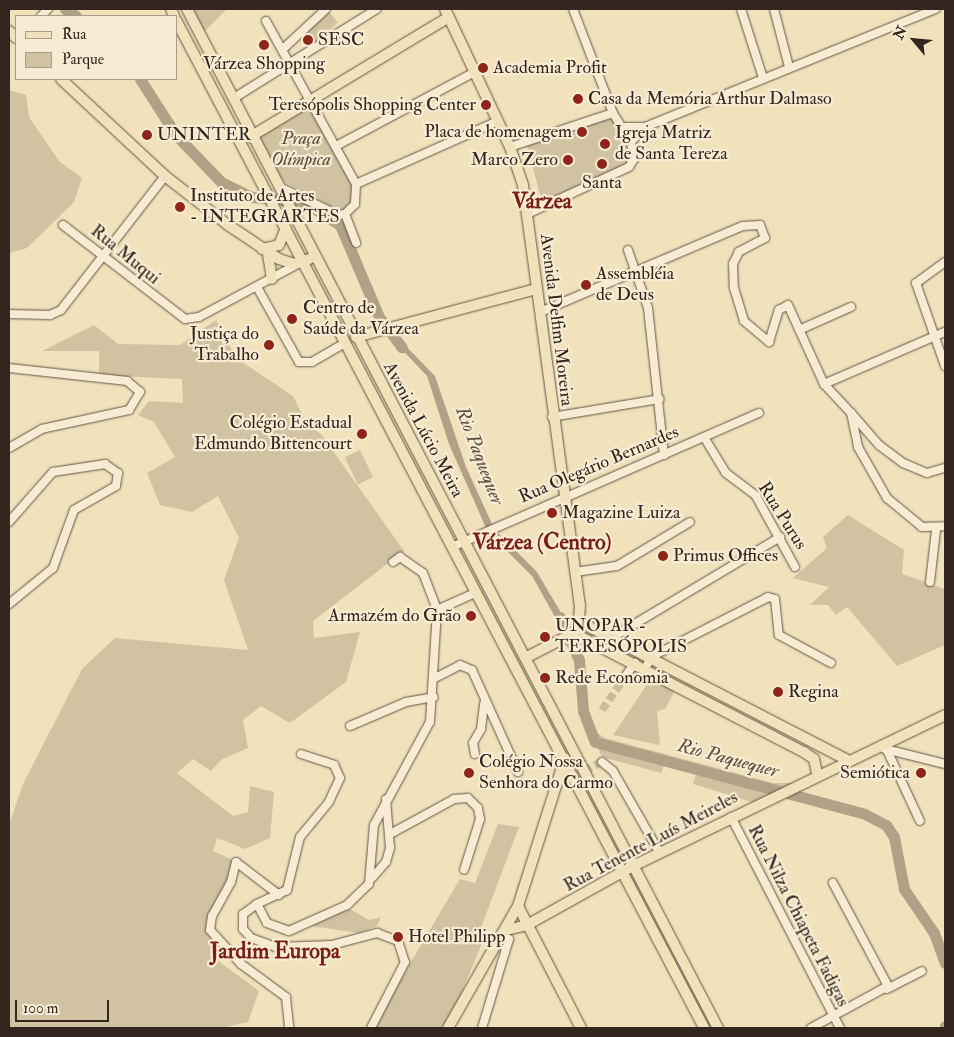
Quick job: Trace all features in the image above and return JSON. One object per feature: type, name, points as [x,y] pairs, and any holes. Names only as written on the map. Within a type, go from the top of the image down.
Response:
[{"type":"main road","name":"Avenida Lúcio Meira","points":[[187,9],[283,190],[356,337],[718,1028]]},
{"type":"main road","name":"Avenida Delfim Moreira","points":[[447,13],[510,146],[526,214],[552,417],[582,623]]},
{"type":"main road","points":[[242,141],[313,100],[447,13]]},
{"type":"main road","name":"Avenida Lúcio Meira","points":[[178,24],[242,141],[286,228],[301,263],[345,343],[475,593],[565,758],[622,872],[704,1028]]},
{"type":"main road","points":[[63,80],[165,176],[265,252],[301,263],[316,256]]},
{"type":"main road","points":[[265,252],[279,245],[286,228]]},
{"type":"main road","points":[[265,252],[272,280]]},
{"type":"main road","points":[[356,337],[536,289]]},
{"type":"main road","points":[[525,658],[570,636],[582,623],[702,682],[846,759]]},
{"type":"main road","points":[[588,639],[594,628]]},
{"type":"main road","points":[[570,636],[588,639],[811,756],[818,773]]},
{"type":"main road","points":[[695,695],[702,682]]},
{"type":"main road","name":"Rua Tenente Luís Meireles","points":[[504,932],[527,925],[633,866],[800,784],[846,759],[883,748],[945,715]]},
{"type":"main road","points":[[448,1028],[518,906],[565,758]]},
{"type":"main road","points":[[518,906],[581,1028]]},
{"type":"main road","points":[[671,964],[681,959]]},
{"type":"street","points":[[284,48],[326,9]]},
{"type":"street","points":[[234,98],[377,9]]},
{"type":"street","points":[[526,214],[626,170],[634,159],[631,142],[624,127],[613,113],[573,9]]},
{"type":"street","points":[[741,9],[763,78]]},
{"type":"street","points":[[774,9],[789,67]]},
{"type":"street","points":[[624,127],[645,127],[932,9]]},
{"type":"street","points":[[266,21],[284,48],[338,146],[356,184],[355,204],[345,214],[338,215],[306,196],[283,190]]},
{"type":"street","points":[[338,146],[475,72]]},
{"type":"street","points":[[510,146],[613,113]]},
{"type":"street","points":[[356,184],[498,121]]},
{"type":"street","points":[[631,142],[645,127]]},
{"type":"street","points":[[9,314],[50,315],[61,310],[165,176]]},
{"type":"street","points":[[345,214],[356,243]]},
{"type":"street","points":[[540,312],[749,224],[760,225],[766,234],[734,258],[739,307],[744,321],[764,340],[773,338],[779,310],[784,304],[799,330],[824,384],[879,445],[903,463],[927,473],[945,468]]},
{"type":"street","name":"Rua Muqui","points":[[63,225],[168,309],[192,320],[257,287]]},
{"type":"street","points":[[628,250],[648,308],[664,455]]},
{"type":"street","points":[[945,262],[916,283],[945,366]]},
{"type":"street","points":[[301,263],[257,287],[299,362],[312,362],[345,343]]},
{"type":"street","points":[[799,330],[851,307]]},
{"type":"street","points":[[824,384],[945,332]]},
{"type":"street","points":[[9,368],[113,378],[137,386],[139,398],[129,410],[42,429],[9,448]]},
{"type":"street","points":[[552,417],[659,399]]},
{"type":"street","name":"Rua Olegário Bernardes","points":[[452,547],[505,521],[760,413]]},
{"type":"street","points":[[851,413],[858,447],[886,498],[913,522],[936,530],[945,526]]},
{"type":"street","name":"Rua Purus","points":[[704,437],[726,474],[756,496],[795,567]]},
{"type":"street","points":[[9,522],[38,484],[53,472],[105,464],[118,473],[116,486],[74,510],[62,554],[48,575],[9,604]]},
{"type":"street","points":[[575,572],[617,566],[690,522]]},
{"type":"street","points":[[930,582],[936,530]]},
{"type":"street","points":[[613,637],[780,537]]},
{"type":"street","points":[[372,878],[373,829],[386,799],[423,740],[434,697],[435,678],[432,640],[437,610],[423,573],[400,557],[393,562]]},
{"type":"street","points":[[437,610],[475,593]]},
{"type":"street","points":[[645,668],[651,657],[771,597],[779,635],[830,663]]},
{"type":"street","points":[[570,636],[594,628]]},
{"type":"street","points":[[624,678],[635,663]]},
{"type":"street","points":[[435,678],[456,666],[468,667],[518,772]]},
{"type":"street","points":[[350,726],[406,702],[434,697]]},
{"type":"street","points":[[475,754],[473,743],[481,729],[484,703]]},
{"type":"street","points":[[883,748],[945,764]]},
{"type":"street","points":[[883,748],[920,821]]},
{"type":"street","points":[[301,754],[334,765],[340,778],[329,802],[300,837],[290,883],[279,895],[258,904],[243,914],[243,929],[251,938],[276,947],[332,945],[377,933],[398,941],[405,962],[371,1028]]},
{"type":"street","points":[[602,762],[613,770],[660,852]]},
{"type":"street","points":[[392,833],[450,801],[468,798],[478,808],[480,819],[464,870]]},
{"type":"street","points":[[258,904],[272,926],[297,929],[347,905],[386,862],[392,833],[386,799]]},
{"type":"street","name":"Rua Nilza Chiapeta Fadigas","points":[[730,817],[840,1028]]},
{"type":"street","points":[[279,895],[236,862],[231,882],[212,916],[210,930],[234,959],[286,998],[289,1028]]},
{"type":"street","points":[[833,883],[887,990]]},
{"type":"street","points":[[482,1028],[509,939],[504,932]]},
{"type":"street","points":[[811,1028],[922,971]]},
{"type":"green space","points":[[193,9],[227,9],[204,32]]},
{"type":"green space","points":[[328,11],[338,22],[316,42],[306,31]]},
{"type":"green space","points":[[9,90],[26,95],[29,117],[59,161],[82,178],[74,202],[27,248],[9,253]]},
{"type":"green space","name":"Praça Olímpica","points":[[311,104],[355,185],[355,201],[344,213],[282,181],[257,135]]},
{"type":"green space","points":[[615,115],[633,156],[622,172],[542,202],[527,145]]},
{"type":"green space","points":[[216,320],[236,358],[293,396],[307,424],[321,434],[404,551],[313,621],[314,638],[360,632],[346,682],[290,723],[261,706],[243,720],[248,748],[221,760],[211,771],[193,759],[177,773],[233,816],[248,812],[250,786],[274,792],[270,838],[245,849],[217,838],[213,851],[235,861],[223,901],[213,913],[210,955],[259,991],[248,1022],[222,1028],[9,1028],[9,825],[23,784],[82,669],[115,638],[248,650],[224,580],[239,538],[218,496],[192,512],[160,505],[147,473],[175,457],[154,422],[138,415],[149,401],[183,403],[182,379],[99,375],[99,351],[42,351],[94,325],[118,344],[180,345]]},
{"type":"green space","points":[[360,450],[373,477],[358,484],[345,457]]},
{"type":"green space","points":[[848,515],[904,550],[902,574],[945,589],[945,645],[897,666],[847,607],[836,615],[828,605],[810,605],[829,587],[793,578],[827,548],[823,537]]},
{"type":"green space","points":[[652,677],[675,690],[665,709],[657,711],[660,745],[613,735]]},
{"type":"green space","points":[[592,720],[597,733],[605,738],[773,783],[797,783],[758,804],[693,784],[698,768],[666,759],[661,773],[602,757],[591,732]]},
{"type":"green space","points":[[498,824],[519,827],[480,930],[485,936],[447,1028],[372,1028],[460,879],[475,883]]},
{"type":"green space","points":[[348,908],[369,920],[381,917],[377,926],[358,933],[311,926]]},
{"type":"shaded area","points":[[396,336],[435,376],[466,467],[492,524],[486,528],[449,444],[427,376],[390,337]]},
{"type":"shaded area","points":[[497,532],[537,572],[570,628],[564,633],[532,576],[491,535]]},
{"type":"waterway","name":"Rio Paquequer","points":[[65,9],[74,15]]},
{"type":"waterway","name":"Rio Paquequer","points":[[141,80],[176,135],[221,182],[252,197],[304,202],[340,225],[379,317],[402,347]]},
{"type":"waterway","name":"Rio Paquequer","points":[[560,617],[579,660],[583,711],[595,742],[865,814],[886,825],[894,837],[904,889],[934,933],[945,963]]},
{"type":"tunnel","points":[[602,710],[624,678]]},
{"type":"tunnel","points":[[584,771],[602,762]]},
{"type":"place","name":"SESC","points":[[308,40]]},
{"type":"place","name":"Várzea Shopping","points":[[264,45]]},
{"type":"place","name":"Academia Profit","points":[[483,68]]},
{"type":"place","name":"Casa da Memória Arthur Dalmaso","points":[[578,99]]},
{"type":"place","name":"Teresópolis Shopping Center","points":[[486,105]]},
{"type":"place","name":"Placa de homenagem","points":[[582,132]]},
{"type":"place","name":"UNINTER","points":[[147,135]]},
{"type":"place","name":"Igreja Matriz de Santa Tereza","points":[[605,144]]},
{"type":"place","name":"Marco Zero","points":[[568,160]]},
{"type":"place","name":"Santa","points":[[602,164]]},
{"type":"place","name":"Instituto de Artes - INTEGRARTES","points":[[180,207]]},
{"type":"place","name":"Assembléia de Deus","points":[[586,285]]},
{"type":"place","name":"Centro de Saúde da Várzea","points":[[292,319]]},
{"type":"place","name":"Justiça do Trabalho","points":[[269,345]]},
{"type":"place","name":"Colégio Estadual Edmundo Bittencourt","points":[[362,434]]},
{"type":"place","name":"Magazine Luiza","points":[[552,513]]},
{"type":"place","name":"Primus Offices","points":[[663,556]]},
{"type":"place","name":"Armazém do Grão","points":[[471,616]]},
{"type":"place","name":"UNOPAR - TERESÓPOLIS","points":[[545,637]]},
{"type":"place","name":"Rede Economia","points":[[545,678]]},
{"type":"place","name":"Regina","points":[[778,692]]},
{"type":"place","name":"Colégio Nossa Senhora do Carmo","points":[[469,773]]},
{"type":"place","name":"Semiótica","points":[[921,773]]},
{"type":"place","name":"Hotel Philipp","points":[[398,937]]},
{"type":"district","name":"Várzea","points":[[542,202]]},
{"type":"district","name":"Várzea (Centro)","points":[[542,543]]},
{"type":"district","name":"Jardim Europa","points":[[275,952]]}]
